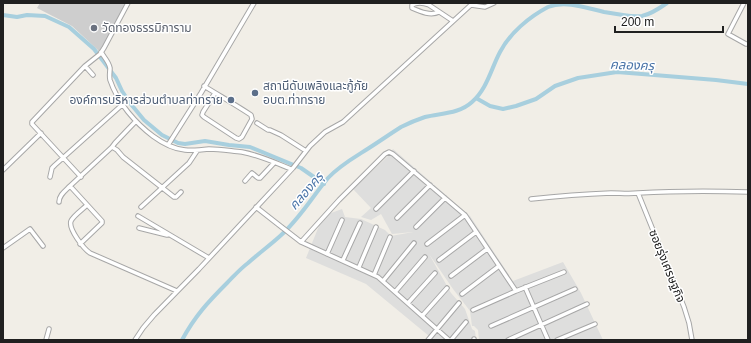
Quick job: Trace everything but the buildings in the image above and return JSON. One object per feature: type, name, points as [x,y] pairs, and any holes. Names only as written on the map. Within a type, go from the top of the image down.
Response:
[{"type":"street","points":[[81,176],[62,158],[32,124],[32,122],[104,48],[128,3]]},
{"type":"street","points":[[168,144],[254,3]]},
{"type":"street","points":[[439,12],[436,14],[429,14],[412,8],[412,5],[424,3],[428,5],[439,12],[453,21]]},
{"type":"street","points":[[135,340],[148,322],[325,132],[343,122],[472,4],[485,6],[494,3]]},
{"type":"street","points":[[744,3],[728,34],[748,44]]},
{"type":"street","points":[[99,54],[106,60],[110,68],[109,77],[117,97],[136,121],[152,136],[185,151],[221,150],[245,153],[292,168]]},
{"type":"street","points":[[85,66],[93,75]]},
{"type":"street","points":[[204,86],[251,115],[252,118],[242,137],[239,139],[202,115],[215,93]]},
{"type":"street","points":[[50,177],[52,168],[62,158],[123,104]]},
{"type":"street","points":[[59,202],[59,197],[112,148],[136,121]]},
{"type":"street","points":[[258,123],[268,130],[281,135],[306,151]]},
{"type":"street","points":[[3,170],[41,133]]},
{"type":"street","points":[[112,148],[117,150],[123,157],[175,197],[181,192]]},
{"type":"street","points":[[141,207],[189,163],[197,151]]},
{"type":"street","points":[[301,242],[339,200],[385,154],[389,152],[414,171],[465,215],[516,291]]},
{"type":"street","points":[[245,181],[252,173],[260,178],[274,163]]},
{"type":"street","points":[[376,209],[414,171]]},
{"type":"street","points":[[397,218],[430,185]]},
{"type":"street","points":[[70,186],[102,223],[80,244]]},
{"type":"street","points":[[531,199],[610,193],[710,191],[748,192]]},
{"type":"street","name":"ซอยรุ่งเศรษฐกิจ","points":[[638,193],[684,307],[692,340]]},
{"type":"street","points":[[416,227],[445,198]]},
{"type":"street","points":[[87,205],[71,221],[72,229],[80,244],[90,253],[177,291]]},
{"type":"street","points":[[256,207],[301,242],[359,267],[383,281],[450,340],[466,322]]},
{"type":"street","points":[[427,244],[465,215]]},
{"type":"street","points":[[138,216],[209,258]]},
{"type":"street","points":[[327,254],[342,220]]},
{"type":"street","points":[[343,260],[360,223]]},
{"type":"street","points":[[359,267],[376,227]]},
{"type":"street","points":[[139,228],[170,235]]},
{"type":"street","points":[[3,248],[30,229],[43,246]]},
{"type":"street","points":[[439,260],[476,232]]},
{"type":"street","points":[[374,275],[390,238]]},
{"type":"street","points":[[383,281],[414,243]]},
{"type":"street","points":[[451,276],[487,249]]},
{"type":"street","points":[[395,292],[425,257]]},
{"type":"street","points":[[462,294],[499,266]]},
{"type":"street","points":[[473,310],[564,272]]},
{"type":"street","points":[[408,303],[435,273]]},
{"type":"street","points":[[525,287],[548,340]]},
{"type":"street","points":[[422,316],[447,288]]},
{"type":"street","points":[[491,326],[575,289]]},
{"type":"street","points":[[428,340],[459,303]]},
{"type":"street","points":[[508,340],[587,304]]},
{"type":"street","points":[[557,340],[596,324]]},
{"type":"street","points":[[46,340],[49,329]]},
{"type":"shaded area","name":"วัดทองธรรมิการาม","points":[[40,3],[126,3],[104,45],[99,51],[72,26],[37,8]]},
{"type":"shaded area","points":[[393,149],[470,216],[513,281],[563,262],[581,293],[603,340],[479,340],[478,330],[472,326],[470,311],[429,254],[451,293],[465,309],[472,329],[475,331],[476,340],[426,340],[429,336],[366,284],[306,258],[323,216],[342,209],[345,217],[361,219],[385,230],[391,236],[413,232],[392,234],[381,214],[371,220],[361,217],[371,208],[353,189],[387,157]]},
{"type":"waterway","name":"คลองครุ","points":[[182,340],[197,316],[208,303],[240,270],[286,230],[299,216],[328,178],[338,169],[401,127],[425,117],[456,111],[472,102],[485,85],[500,52],[509,38],[534,16],[548,7],[562,4],[576,5],[604,12],[640,16],[652,12],[667,3]]},
{"type":"waterway","points":[[3,15],[17,17],[27,15],[45,16],[69,27],[94,49],[116,78],[130,103],[144,120],[162,135],[178,143],[185,144],[205,141],[250,147],[301,168],[324,184]]},
{"type":"waterway","name":"คลองครุ","points":[[476,98],[490,106],[503,109],[536,99],[555,86],[578,78],[617,72],[748,84]]},
{"type":"place","name":"วัดทองธรรมิการาม","points":[[94,28]]},
{"type":"place","name":"สถานีดับเพลิงและกู้ภัย อบต.ท่าทราย","points":[[255,93]]},
{"type":"place","name":"องค์การบริหารส่วนตำบลท่าทราย","points":[[231,100]]}]
